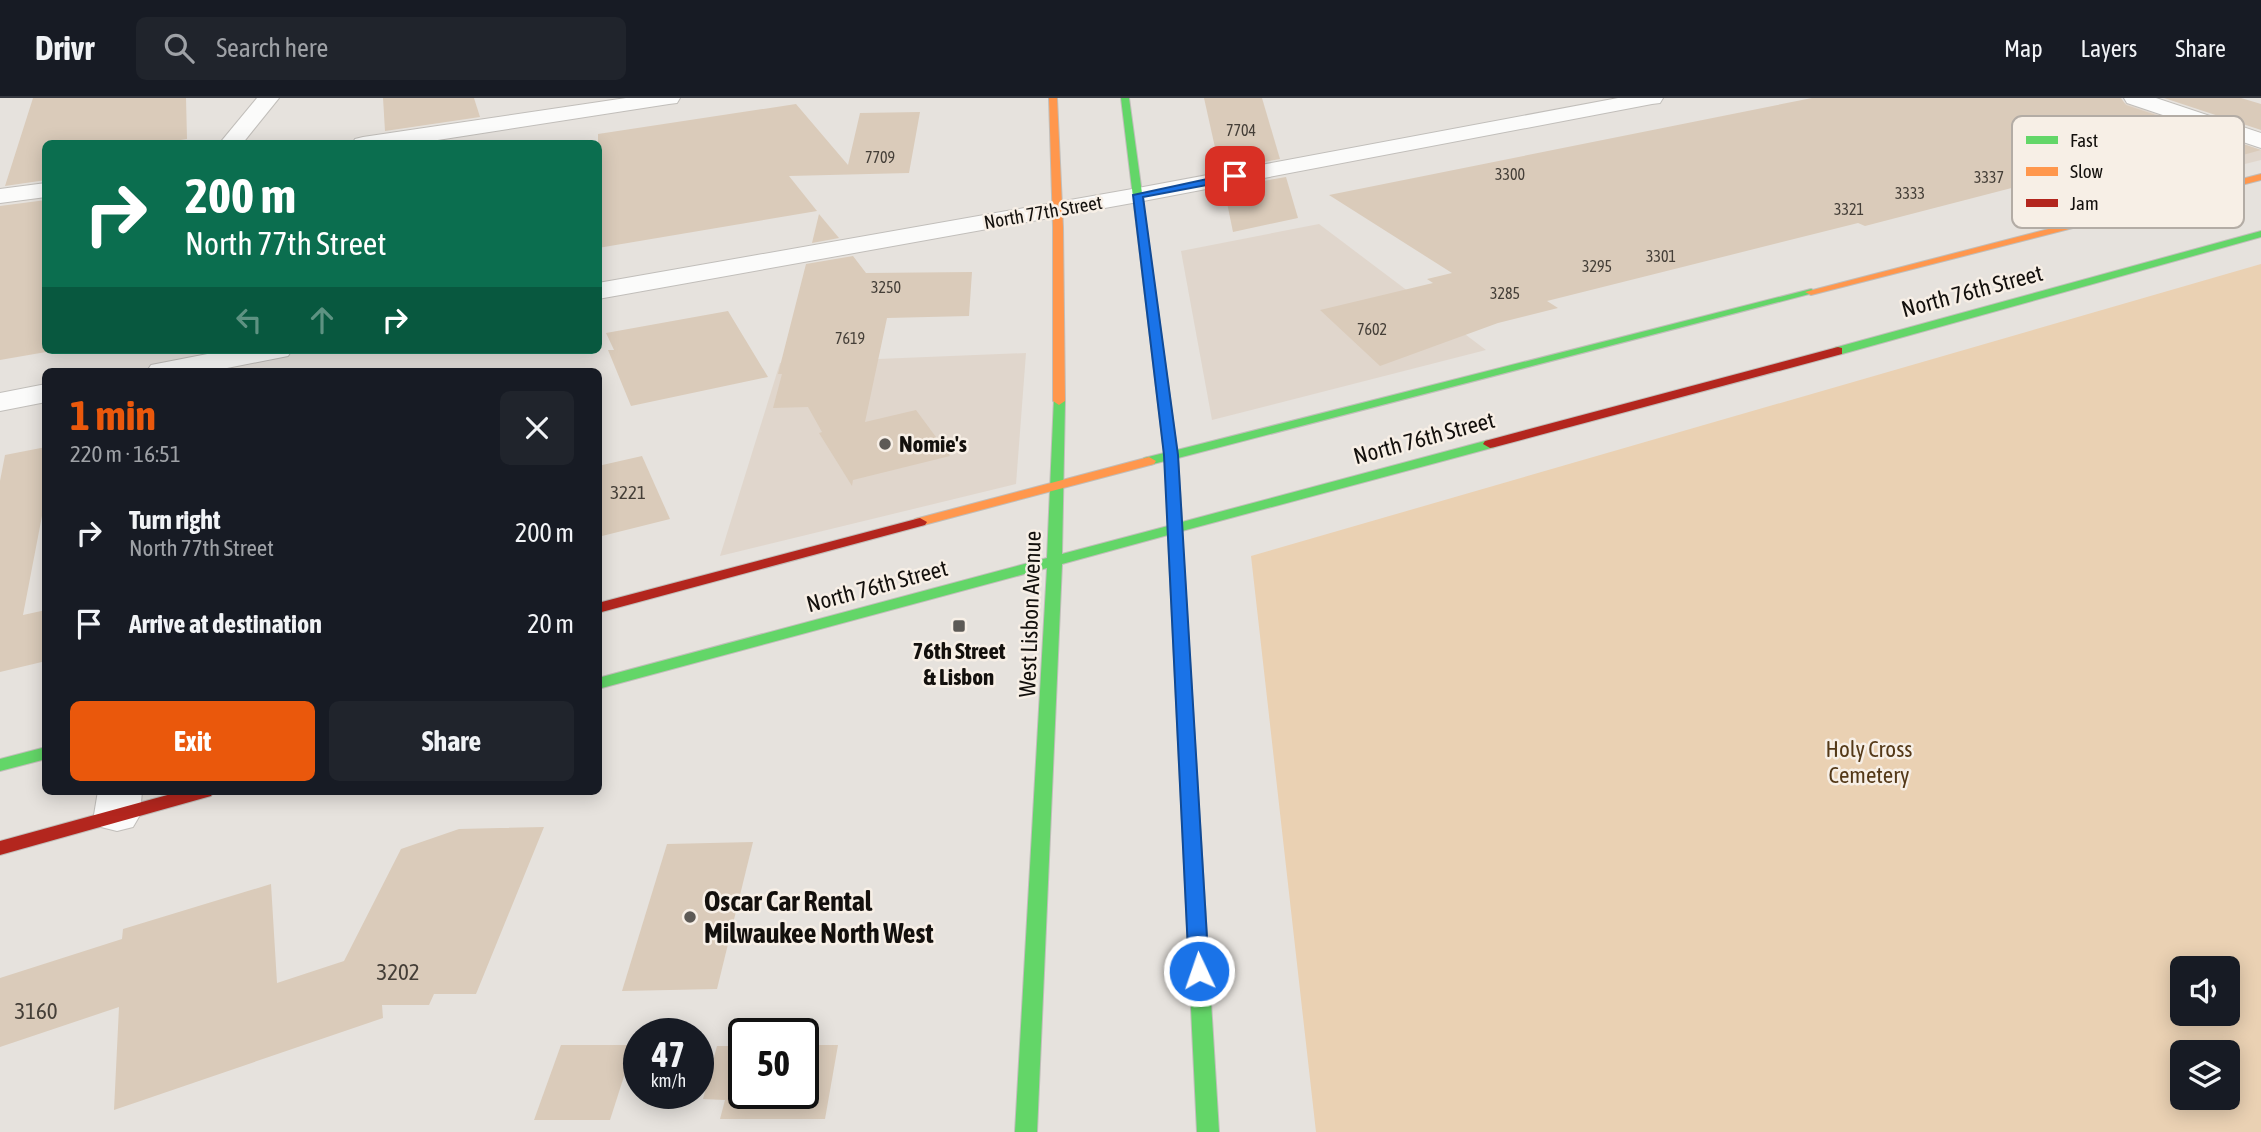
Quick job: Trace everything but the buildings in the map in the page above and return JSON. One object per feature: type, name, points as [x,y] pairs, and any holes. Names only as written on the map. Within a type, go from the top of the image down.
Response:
[{"type":"main road","name":"West Lisbon Avenue","points":[[1026,1132],[1051,683],[1058,485],[1059,209],[1053,98]]},
{"type":"main road","points":[[1125,98],[1171,455],[1208,1132]]},
{"type":"main road","name":"North 76th Street","points":[[2244,181],[2261,177]]},
{"type":"main road","name":"North 76th Street","points":[[602,607],[1171,455],[2061,228]]},
{"type":"main road","name":"North 76th Street","points":[[602,683],[1964,317],[2261,234]]},
{"type":"main road","points":[[0,765],[42,754]]},
{"type":"main road","points":[[0,848],[118,803],[176,795]]},
{"type":"street","points":[[233,140],[268,98]]},
{"type":"street","points":[[390,140],[669,98]]},
{"type":"street","name":"North 77th Street","points":[[602,290],[1138,195],[1652,98]]},
{"type":"street","points":[[2135,98],[2188,116]]},
{"type":"street","points":[[2244,135],[2261,141]]},
{"type":"street","points":[[0,196],[42,191]]},
{"type":"street","points":[[178,368],[255,354]]},
{"type":"street","points":[[0,402],[42,394]]},
{"type":"shaded area","points":[[2113,99],[2162,116],[2035,116]]},
{"type":"shaded area","points":[[2244,144],[2261,150],[2261,160],[2244,164]]},
{"type":"shaded area","points":[[1319,224],[1486,350],[1212,420],[1181,251]]},
{"type":"shaded area","points":[[1026,353],[1016,484],[720,556],[780,363]]},
{"type":"green space","name":"Holy Cross Cemetery","points":[[2261,264],[2261,1132],[1316,1132],[1251,556]]},
{"type":"traffic: fast","points":[[1125,98],[1171,455],[1208,1132]]},
{"type":"traffic: fast","points":[[1838,351],[2261,234]]},
{"type":"traffic: fast","points":[[1149,461],[1811,292]]},
{"type":"traffic: fast","points":[[1026,1132],[1053,615],[1059,401]]},
{"type":"traffic: fast","points":[[602,683],[1490,444]]},
{"type":"traffic: fast","points":[[0,765],[42,754]]},
{"type":"traffic: slow","points":[[1053,98],[1058,227],[1059,401]]},
{"type":"traffic: slow","points":[[2244,181],[2261,177]]},
{"type":"traffic: slow","points":[[1811,292],[2061,228]]},
{"type":"traffic: slow","points":[[920,522],[1149,461]]},
{"type":"traffic: jam","points":[[1490,444],[1838,351]]},
{"type":"traffic: jam","points":[[602,607],[920,522]]},
{"type":"traffic: jam","points":[[0,848],[191,795]]},
{"type":"place","name":"Nomie's","points":[[885,444]]},
{"type":"place","name":"76th Street & Lisbon","points":[[959,626]]},
{"type":"place","name":"Oscar Car Rental Milwaukee North West","points":[[690,917]]},
{"type":"route","points":[[1199,971],[1171,455],[1138,195],[1235,176]]}]
